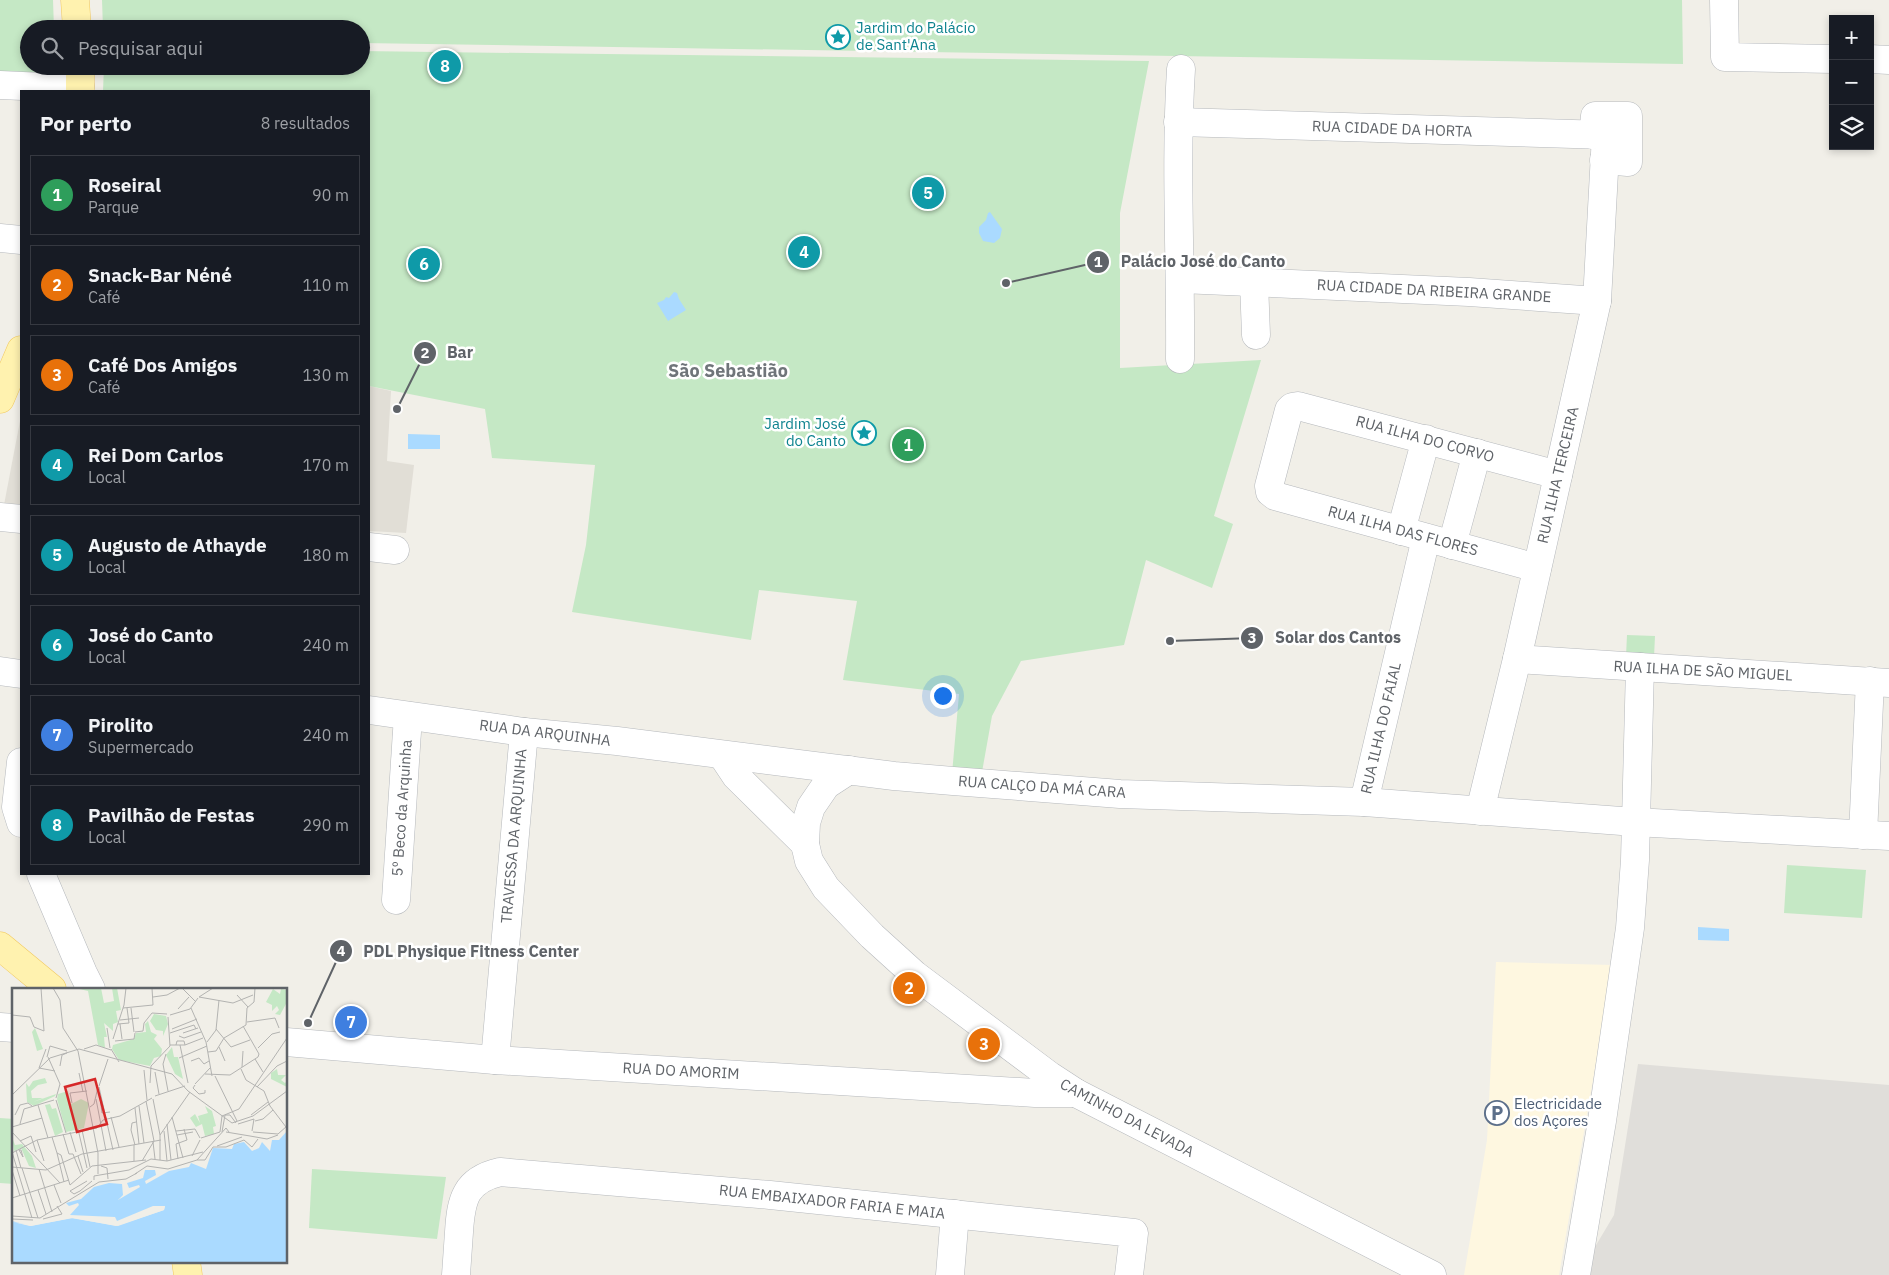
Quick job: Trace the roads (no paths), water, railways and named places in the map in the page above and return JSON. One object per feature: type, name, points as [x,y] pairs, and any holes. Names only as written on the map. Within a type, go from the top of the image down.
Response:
[{"type":"main road","points":[[76,0],[77,20]]},
{"type":"main road","points":[[0,400],[20,352]]},
{"type":"main road","points":[[0,946],[51,988]]},
{"type":"main road","points":[[186,1262],[188,1275]]},
{"type":"street","points":[[1724,0],[1725,57],[1829,59]]},
{"type":"street","points":[[1874,59],[1889,60]]},
{"type":"street","points":[[1180,359],[1181,279],[1178,122],[1181,69]]},
{"type":"street","points":[[0,85],[44,88],[80,81]]},
{"type":"street","name":"RUA CIDADE DA HORTA","points":[[1178,122],[1601,144]]},
{"type":"street","name":"RUA ILHA TERCEIRA","points":[[1480,811],[1517,659],[1597,301],[1601,144]]},
{"type":"street","points":[[0,238],[20,240]]},
{"type":"street","name":"RUA CIDADE DA RIBEIRA GRANDE","points":[[1181,279],[1469,292],[1597,301]]},
{"type":"street","points":[[1254,282],[1256,335]]},
{"type":"street","name":"RUA ILHA DO CORVO","points":[[1270,492],[1269,486],[1289,410],[1298,406],[1558,475]]},
{"type":"street","points":[[1426,439],[1426,538]]},
{"type":"street","points":[[1426,538],[1477,453]]},
{"type":"street","name":"RUA ILHA DAS FLORES","points":[[1270,492],[1275,496],[1537,568]]},
{"type":"street","points":[[0,517],[20,518]]},
{"type":"street","name":"RUA ILHA DO FAIAL","points":[[1364,802],[1426,538]]},
{"type":"street","name":"RUA ILHA DE SÃO MIGUEL","points":[[1517,659],[1879,682]]},
{"type":"street","points":[[1576,1275],[1602,1121],[1630,928],[1640,667]]},
{"type":"street","points":[[0,671],[20,674]]},
{"type":"street","points":[[1876,836],[1879,682]]},
{"type":"street","name":"RUA DA ARQUINHA","points":[[370,710],[524,732],[617,741],[722,755]]},
{"type":"street","name":"5º Beco da Arquinha","points":[[396,900],[408,716]]},
{"type":"street","name":"TRAVESSA DA ARQUINHA","points":[[495,1060],[524,732]]},
{"type":"street","points":[[722,755],[736,776],[805,844]]},
{"type":"street","name":"RUA CALÇO DA MÁ CARA","points":[[722,755],[904,777],[1120,794],[1364,802],[1635,822],[1876,836]]},
{"type":"street","name":"CAMINHO DA LEVADA","points":[[849,770],[826,785],[811,807],[806,823],[805,844],[809,861],[826,888],[872,936],[915,975],[1050,1076],[1076,1093],[1432,1275]]},
{"type":"street","points":[[20,771],[16,806],[20,820]]},
{"type":"street","points":[[41,875],[80,984]]},
{"type":"street","name":"RUA DO AMORIM","points":[[288,1042],[495,1060],[1035,1093],[1076,1093]]},
{"type":"street","name":"RUA EMBAIXADOR FARIA E MAIA","points":[[456,1275],[461,1204],[466,1193],[477,1181],[487,1175],[500,1172],[594,1179],[1134,1233],[1129,1275]]},
{"type":"street","points":[[950,1275],[955,1214]]},
{"type":"water","points":[[990,212],[1002,229],[1000,238],[994,243],[983,241],[979,233],[979,227],[986,220]]},
{"type":"water","points":[[674,292],[677,293],[686,310],[668,321],[657,303],[666,297],[669,298]]},
{"type":"water","points":[[408,434],[440,435],[440,449],[408,449]]},
{"type":"water","points":[[1698,927],[1729,929],[1729,941],[1698,940]]},
{"type":"place","name":"Jardim do Palácio de Sant'Ana","points":[[838,37]]},
{"type":"place","name":"Pavilhão de Festas","points":[[445,66]]},
{"type":"place","name":"Augusto de Athayde","points":[[928,193]]},
{"type":"place","name":"Rei Dom Carlos","points":[[804,252]]},
{"type":"place","name":"José do Canto","points":[[424,264]]},
{"type":"place","name":"Palácio José do Canto","points":[[1006,283]]},
{"type":"place","name":"Bar","points":[[397,409]]},
{"type":"place","name":"Jardim José do Canto","points":[[864,433]]},
{"type":"place","name":"Roseiral","points":[[908,445]]},
{"type":"place","name":"Solar dos Cantos","points":[[1170,641]]},
{"type":"place","name":"Snack-Bar Néné","points":[[909,988]]},
{"type":"place","name":"Pirolito","points":[[351,1022]]},
{"type":"place","name":"PDL Physique Fitness Center","points":[[308,1023]]},
{"type":"place","name":"Café Dos Amigos","points":[[984,1044]]},
{"type":"place","name":"Electricidade dos Açores","points":[[1497,1113]]},
{"type":"district","name":"São Sebastião","points":[[728,371]]}]
